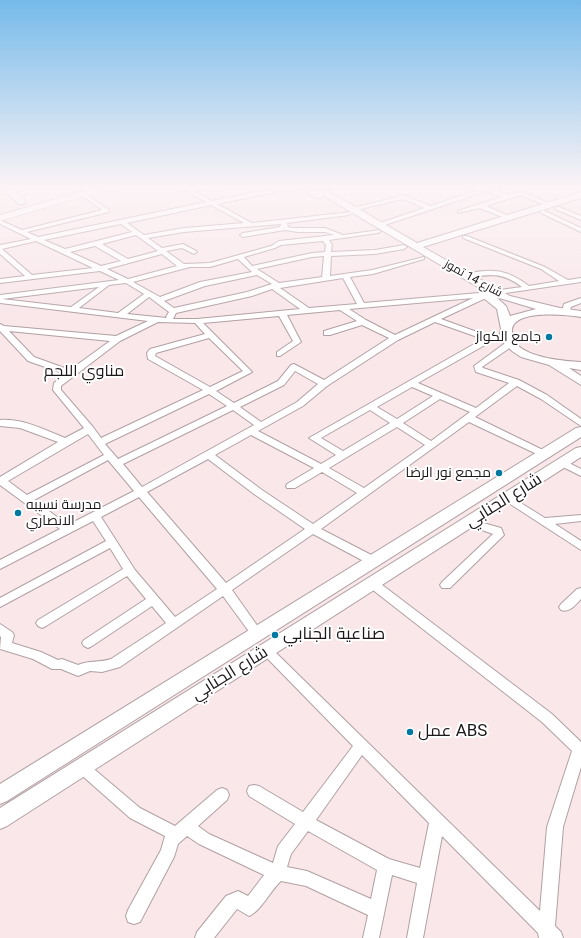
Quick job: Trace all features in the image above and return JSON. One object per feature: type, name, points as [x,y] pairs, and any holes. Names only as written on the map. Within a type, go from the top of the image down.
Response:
[{"type":"street","points":[[14,229],[128,281],[159,300],[173,311]]},
{"type":"street","points":[[20,232],[33,229]]},
{"type":"street","points":[[0,247],[83,229]]},
{"type":"street","points":[[132,229],[183,267]]},
{"type":"street","points":[[63,252],[96,243],[140,235],[200,229]]},
{"type":"street","points":[[243,235],[269,229]]},
{"type":"street","points":[[289,229],[291,230],[308,229]]},
{"type":"street","points":[[322,229],[334,231],[342,237]]},
{"type":"street","points":[[0,297],[128,281],[183,267],[210,265],[273,247],[279,243],[342,237],[375,229]]},
{"type":"street","name":"شارع 14 تموز","points":[[379,229],[404,247],[420,252],[502,307],[505,312],[508,336]]},
{"type":"street","name":"شارع 14 تموز","points":[[379,229],[506,298],[561,311]]},
{"type":"street","points":[[173,311],[249,294],[276,286],[346,277],[398,267],[420,252],[481,229]]},
{"type":"street","points":[[420,252],[491,229]]},
{"type":"street","points":[[465,237],[543,268],[566,282]]},
{"type":"street","points":[[325,239],[330,245],[325,272],[326,279]]},
{"type":"street","points":[[96,243],[127,262]]},
{"type":"street","points":[[0,281],[100,269],[183,246],[194,252]]},
{"type":"street","points":[[251,268],[294,258],[328,254],[375,252],[404,247]]},
{"type":"street","points":[[0,250],[30,278]]},
{"type":"street","points":[[240,257],[251,268],[269,278],[276,286],[306,310]]},
{"type":"street","points":[[468,276],[501,272],[511,275],[528,288]]},
{"type":"street","points":[[159,300],[204,284],[258,273]]},
{"type":"street","points":[[346,277],[361,305]]},
{"type":"street","points":[[495,293],[581,280]]},
{"type":"street","points":[[72,310],[108,284]]},
{"type":"street","points":[[120,315],[149,294]]},
{"type":"street","points":[[0,301],[169,321],[197,320],[485,295]]},
{"type":"street","points":[[0,565],[142,491],[300,404],[324,384],[395,338],[485,295]]},
{"type":"street","points":[[561,311],[567,306],[581,300]]},
{"type":"street","points":[[341,307],[364,322],[395,338]]},
{"type":"street","points":[[169,321],[173,311]]},
{"type":"street","points":[[581,314],[561,311],[533,312],[520,315],[511,321],[508,336],[492,355],[478,368],[516,382],[544,397],[581,423]]},
{"type":"street","points":[[280,354],[297,342],[281,312]]},
{"type":"street","points":[[434,319],[490,339]]},
{"type":"street","points":[[157,320],[117,339],[57,386],[58,390],[113,460],[142,491],[225,590],[257,634]]},
{"type":"street","points":[[99,443],[211,391],[248,372],[210,335],[197,320]]},
{"type":"street","points":[[327,333],[364,322]]},
{"type":"street","points":[[0,327],[117,339]]},
{"type":"street","points":[[0,327],[31,359],[72,374]]},
{"type":"street","points":[[210,335],[153,351],[151,353],[152,356],[211,391],[261,426]]},
{"type":"street","points":[[343,455],[314,438],[490,339],[508,336]]},
{"type":"street","points":[[508,336],[522,352],[549,362],[581,381]]},
{"type":"street","points":[[549,362],[581,366]]},
{"type":"street","points":[[27,499],[234,408],[281,383],[294,367],[324,384]]},
{"type":"street","points":[[0,629],[8,635],[7,640],[2,645],[37,655],[57,665],[62,664],[78,671],[89,666],[102,667],[115,663],[313,529],[478,412],[516,382]]},
{"type":"street","points":[[411,384],[478,412]]},
{"type":"street","points":[[291,486],[320,467],[397,423],[438,396]]},
{"type":"street","points":[[371,407],[431,445]]},
{"type":"street","points":[[469,418],[544,454]]},
{"type":"street","points":[[0,423],[9,423],[43,432],[65,442]]},
{"type":"street","points":[[68,530],[1,481],[65,442],[90,429]]},
{"type":"street","points":[[250,431],[320,467],[364,493]]},
{"type":"street","name":"شارع الجنابي","points":[[0,795],[581,431]]},
{"type":"street","name":"شارع الجنابي","points":[[0,819],[83,768],[581,451]]},
{"type":"street","points":[[209,454],[258,492],[313,529],[374,562]]},
{"type":"street","points":[[563,463],[581,473]]},
{"type":"street","points":[[508,498],[581,546]]},
{"type":"street","points":[[95,515],[129,570],[174,624]]},
{"type":"street","points":[[545,521],[581,518]]},
{"type":"street","points":[[446,585],[499,535],[494,530],[469,522]]},
{"type":"street","points":[[0,604],[111,543]]},
{"type":"street","points":[[42,622],[129,570]]},
{"type":"street","points":[[373,584],[547,718],[580,750],[555,827],[549,935]]},
{"type":"street","points":[[565,607],[581,592]]},
{"type":"street","points":[[88,643],[153,600]]},
{"type":"street","points":[[267,651],[438,821],[549,935]]},
{"type":"street","points":[[203,938],[232,902],[238,899],[249,908],[267,883],[278,873],[284,851],[361,746]]},
{"type":"street","points":[[83,768],[135,813],[204,839],[278,873],[307,879],[376,910]]},
{"type":"street","points":[[254,791],[306,822],[386,866],[426,878]]},
{"type":"street","points":[[134,916],[168,852],[171,840],[180,830],[222,795]]},
{"type":"street","points":[[415,938],[438,821]]},
{"type":"street","points":[[371,938],[386,866]]},
{"type":"place","name":"جامع الكواز","points":[[549,337]]},
{"type":"place","name":"مجمع نور الرضا","points":[[499,473]]},
{"type":"place","name":"مدرسة نسيبه الانصاري","points":[[18,513]]},
{"type":"place","name":"صناعية الجنابي","points":[[275,635]]},
{"type":"place","name":"عمل ABS","points":[[410,732]]},
{"type":"district","name":"مناوي اللجم","points":[[84,372]]}]
